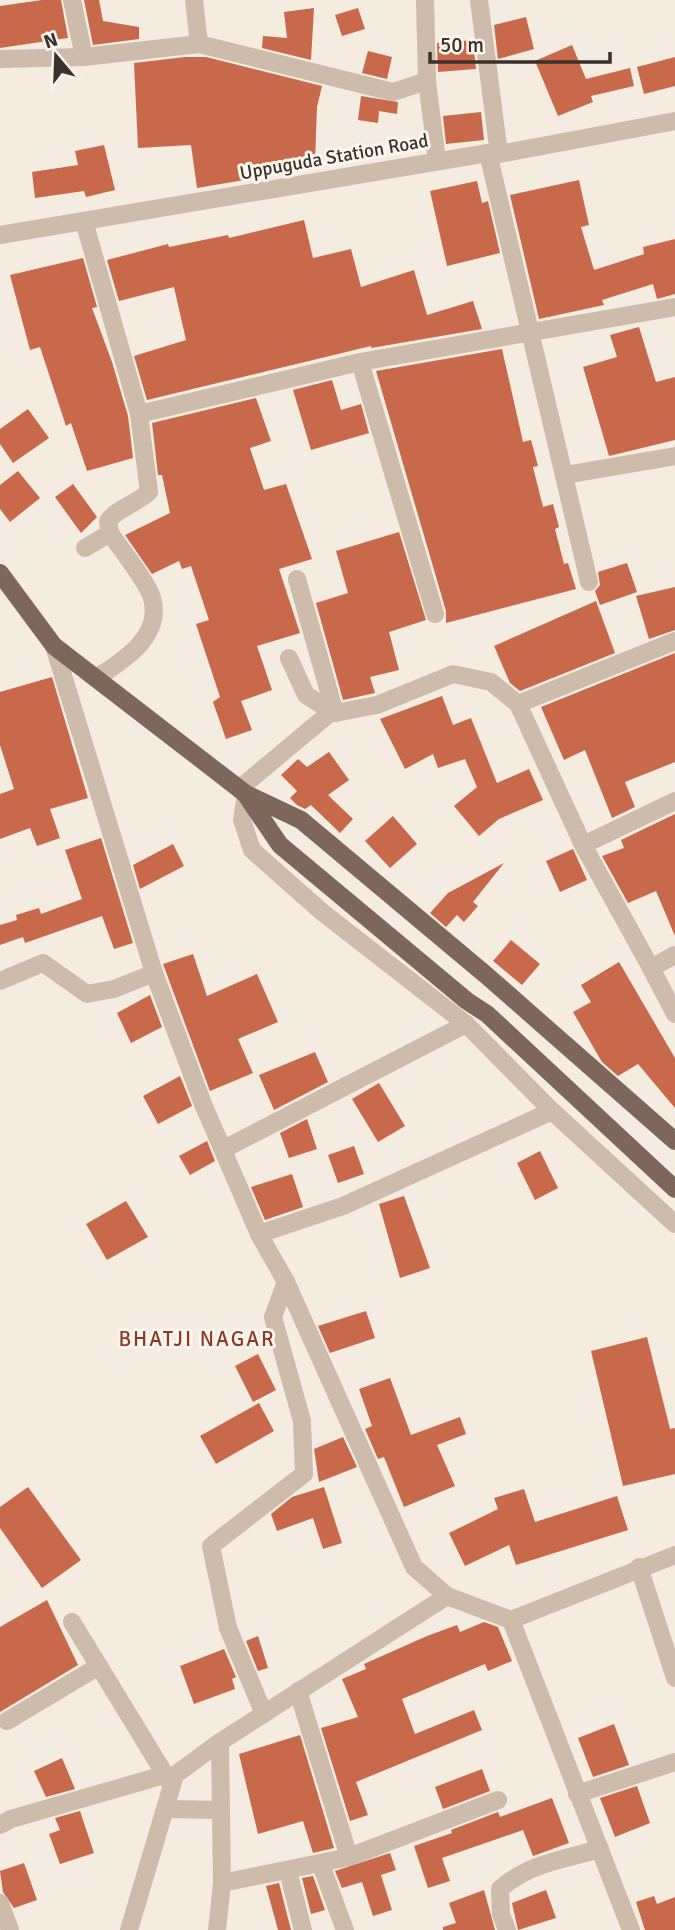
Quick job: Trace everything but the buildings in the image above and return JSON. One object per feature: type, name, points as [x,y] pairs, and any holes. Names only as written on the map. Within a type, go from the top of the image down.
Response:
[{"type":"main road","points":[[0,573],[54,646],[243,792],[301,820],[486,975],[675,1141]]},
{"type":"main road","points":[[243,792],[280,845],[467,1001],[487,1014],[675,1189]]},
{"type":"street","points":[[72,0],[84,57]]},
{"type":"street","points":[[194,0],[199,44]]},
{"type":"street","points":[[425,0],[427,81],[438,161]]},
{"type":"street","points":[[479,0],[494,153],[529,331],[589,582]]},
{"type":"street","points":[[0,59],[84,57],[199,44],[393,92],[427,81]]},
{"type":"street","name":"Uppuguda Station Road","points":[[0,235],[675,121]]},
{"type":"street","points":[[84,221],[139,414],[149,476],[149,492],[139,501],[114,513],[108,521],[110,533],[152,598],[151,627],[132,655],[96,678]]},
{"type":"street","points":[[139,414],[360,362],[675,307]]},
{"type":"street","points":[[360,362],[435,614]]},
{"type":"street","points":[[565,475],[675,456]]},
{"type":"street","points":[[85,548],[110,533]]},
{"type":"street","points":[[297,579],[333,713]]},
{"type":"street","points":[[518,704],[675,640]]},
{"type":"street","points":[[54,646],[154,973],[203,1104],[259,1234],[286,1282],[414,1567],[447,1596],[511,1620],[639,1567],[675,1555]]},
{"type":"street","points":[[289,658],[306,695],[333,713]]},
{"type":"street","points":[[675,1014],[583,845],[518,704],[491,682],[453,674],[377,705],[333,713],[243,792],[242,820],[252,850],[322,912],[466,1024],[552,1111],[675,1224]]},
{"type":"street","points":[[583,845],[675,801]]},
{"type":"street","points":[[651,968],[675,955]]},
{"type":"street","points":[[0,981],[43,963],[87,994],[114,989],[154,973]]},
{"type":"street","points":[[224,1149],[466,1024]]},
{"type":"street","points":[[259,1234],[343,1206],[552,1111]]},
{"type":"street","points":[[264,1714],[228,1628],[211,1546],[304,1474],[302,1421],[273,1317],[286,1282]]},
{"type":"street","points":[[639,1567],[675,1678]]},
{"type":"street","points":[[0,1825],[10,1819],[168,1781],[220,1742],[447,1596]]},
{"type":"street","points":[[511,1620],[631,1930]]},
{"type":"street","points":[[72,1622],[168,1781],[166,1809],[129,1930]]},
{"type":"street","points":[[7,1721],[99,1666]]},
{"type":"street","points":[[298,1691],[349,1857]]},
{"type":"street","points":[[217,1930],[222,1883],[220,1742]]},
{"type":"street","points":[[577,1794],[675,1762]]},
{"type":"street","points":[[222,1883],[321,1865],[349,1857],[498,1800]]},
{"type":"street","points":[[166,1809],[221,1810]]},
{"type":"street","points":[[507,1930],[501,1914],[500,1889],[517,1874],[531,1867],[600,1849]]},
{"type":"street","points":[[321,1865],[345,1930]]},
{"type":"street","points":[[288,1871],[303,1930]]},
{"type":"street","points":[[0,1903],[10,1930]]},
{"type":"district","name":"BHATJI NAGAR","points":[[197,1339]]}]
